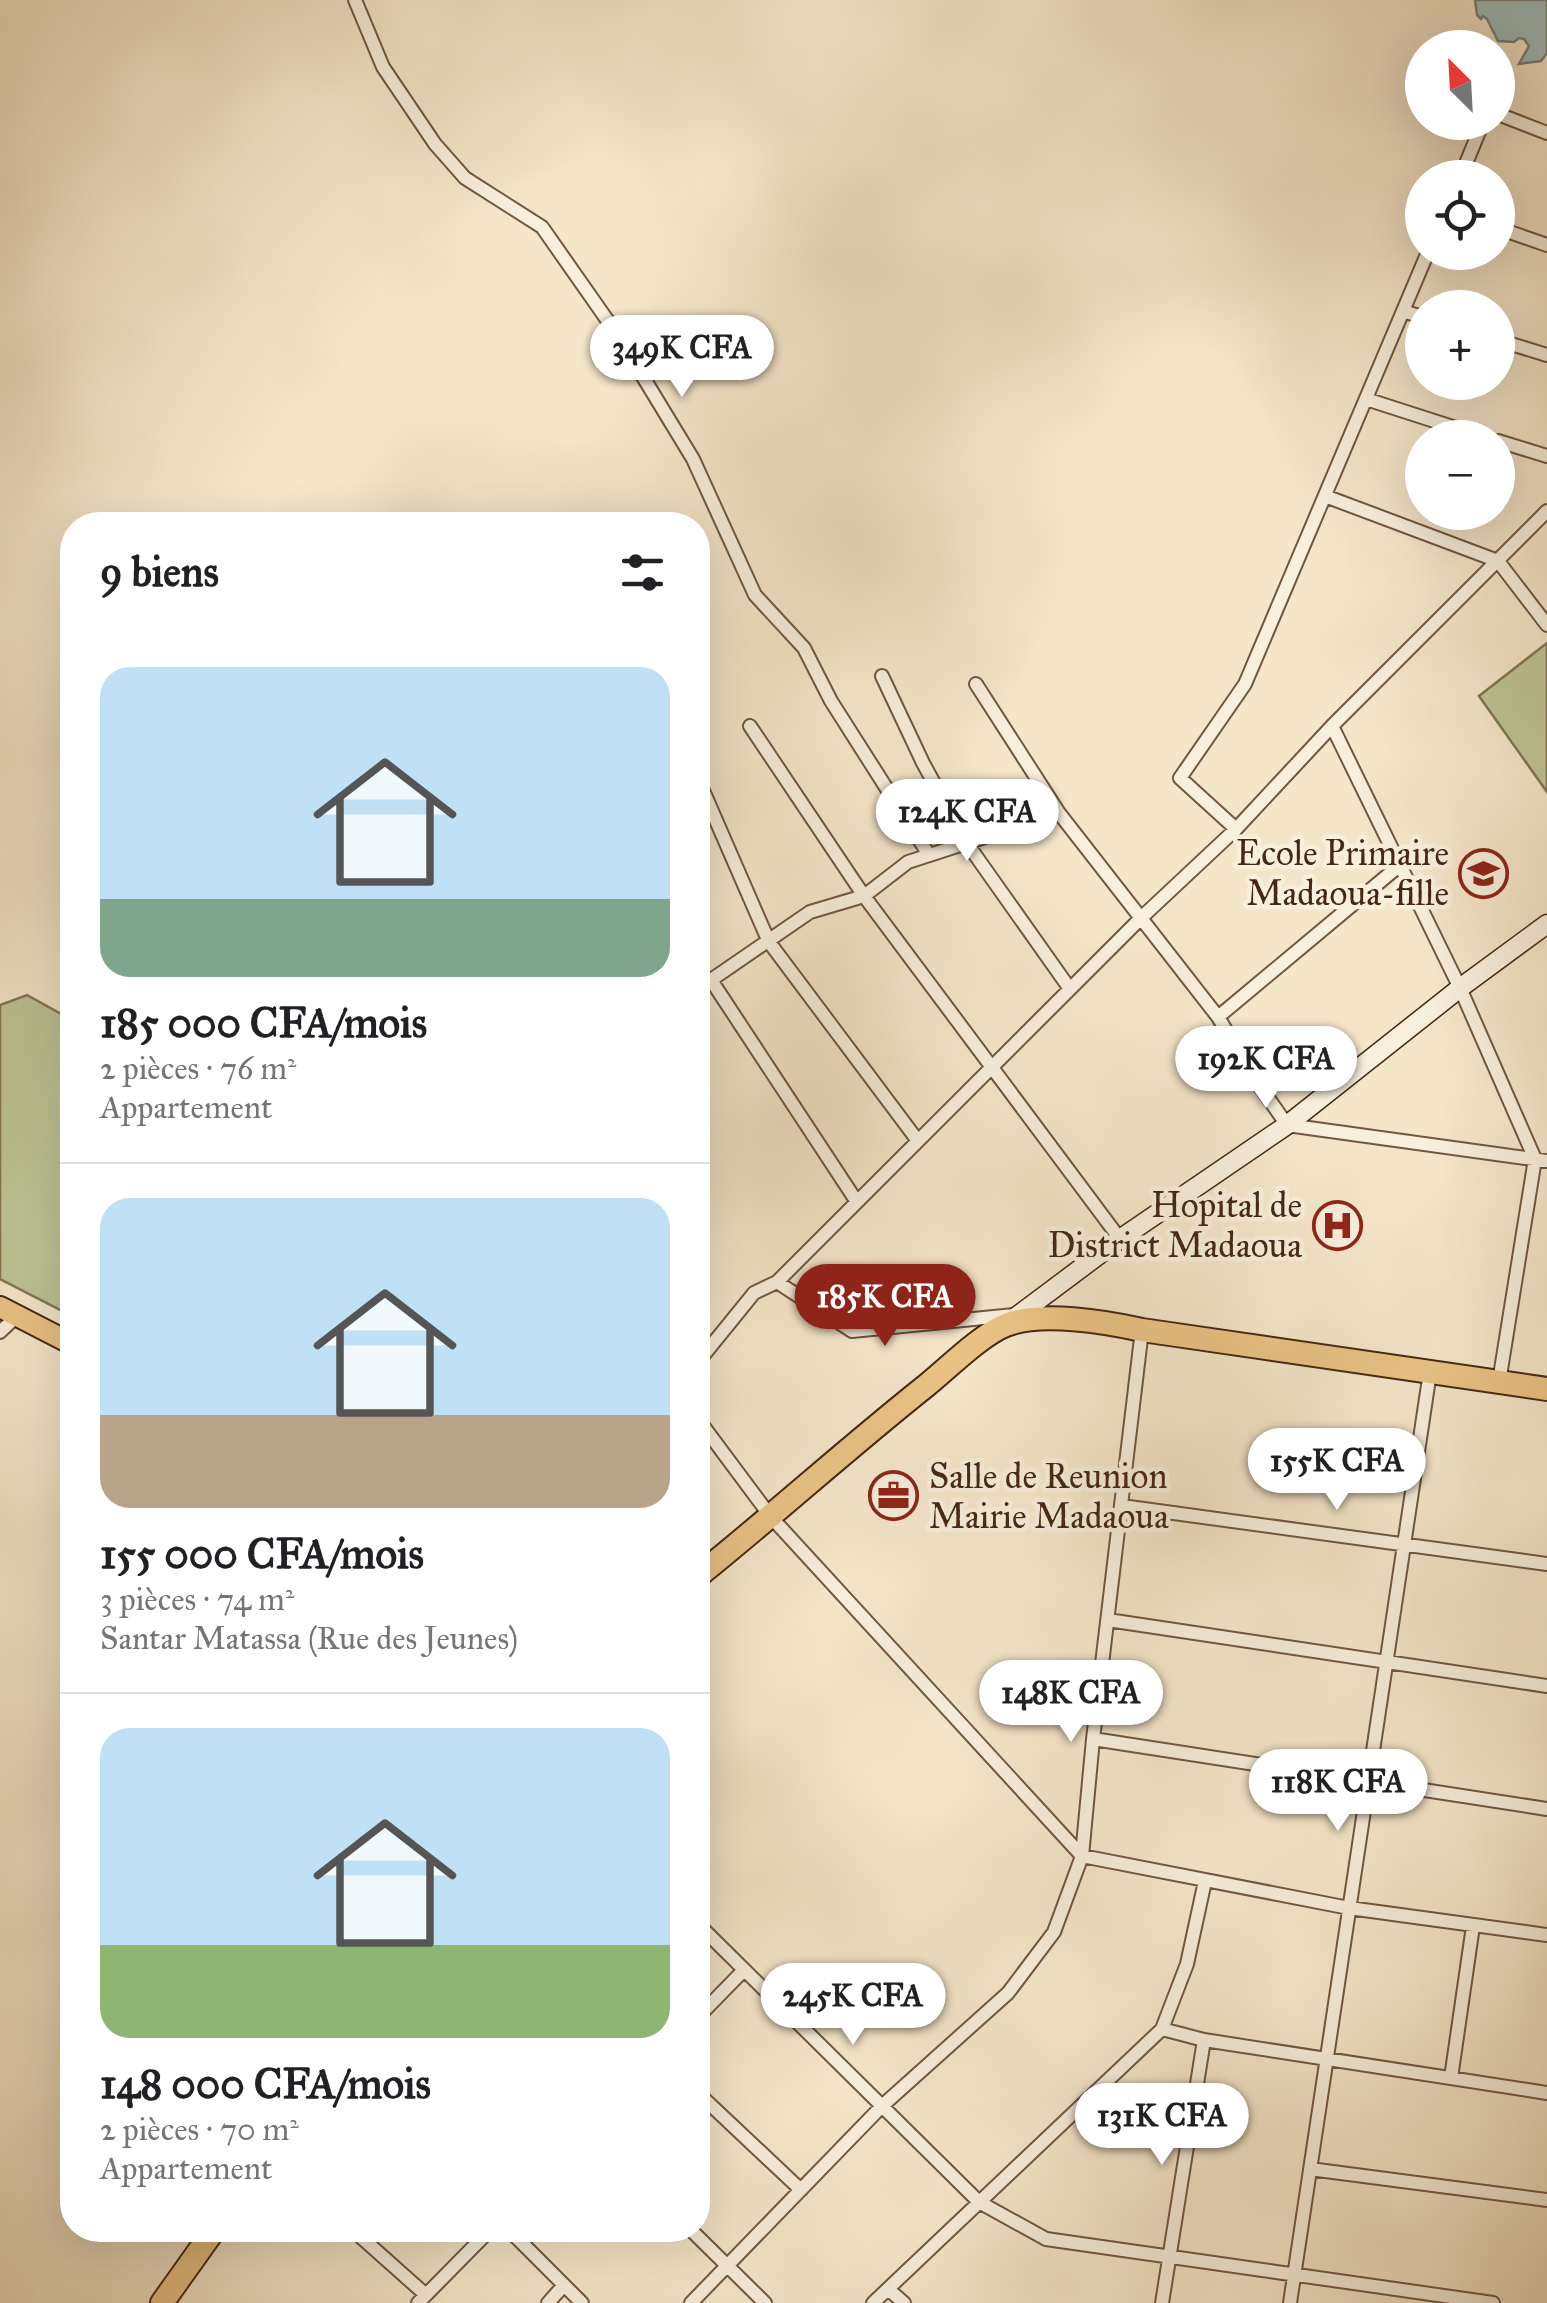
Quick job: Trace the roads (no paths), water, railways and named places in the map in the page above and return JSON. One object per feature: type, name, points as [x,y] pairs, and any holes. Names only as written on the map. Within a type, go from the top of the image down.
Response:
[{"type":"highway","points":[[710,1566],[994,1330],[1013,1319],[1099,1321],[1547,1388]]},
{"type":"highway","points":[[162,2303],[205,2242]]},
{"type":"main road","points":[[8,1312],[60,1338]]},
{"type":"street","points":[[354,0],[383,67],[436,144],[466,178],[542,227],[616,334],[693,459],[754,595],[804,648],[831,701],[930,855]]},
{"type":"street","points":[[1515,121],[1547,134]]},
{"type":"street","points":[[1515,234],[1547,245]]},
{"type":"street","points":[[1236,829],[1180,778],[1246,684],[1420,270]]},
{"type":"street","points":[[1515,345],[1547,355]]},
{"type":"street","points":[[1366,400],[1430,420]]},
{"type":"street","points":[[1515,446],[1547,456]]},
{"type":"street","points":[[1324,496],[1498,561],[1547,625]]},
{"type":"street","points":[[710,1347],[754,1293],[777,1282],[1070,988],[1236,829],[1332,726],[1547,511]]},
{"type":"street","points":[[882,676],[922,763],[966,842],[1070,988]]},
{"type":"street","points":[[976,684],[1059,812],[1218,1017],[1287,1124],[1541,1160]]},
{"type":"street","points":[[750,726],[864,896],[1120,1239]]},
{"type":"street","points":[[1332,726],[1541,1160],[1500,1382]]},
{"type":"street","points":[[710,806],[770,942],[918,1141]]},
{"type":"street","points":[[857,1202],[711,980],[810,912],[864,896],[908,862],[1059,812]]},
{"type":"street","points":[[1218,1017],[1400,865]]},
{"type":"street","points":[[777,1282],[852,1331],[1013,1319],[1120,1239],[1287,1124],[1547,924]]},
{"type":"street","points":[[0,1332],[8,1312]]},
{"type":"street","points":[[692,2303],[882,2106],[1008,1993],[1054,1932],[1082,1856],[1142,1330]]},
{"type":"street","points":[[1290,2303],[1430,1372]]},
{"type":"street","points":[[710,1434],[771,1516],[1082,1856],[1349,1908],[1547,1935]]},
{"type":"street","points":[[1122,1506],[1547,1564]]},
{"type":"street","points":[[1108,1620],[1547,1686]]},
{"type":"street","points":[[1093,1739],[1547,1809]]},
{"type":"street","points":[[873,2303],[1162,2030],[1187,1964],[1204,1881]]},
{"type":"street","points":[[1452,2078],[1473,1926]]},
{"type":"street","points":[[710,1936],[979,2202],[1046,2239],[1491,2303]]},
{"type":"street","points":[[710,2005],[744,1970]]},
{"type":"street","points":[[1162,2030],[1204,2040],[1547,2093]]},
{"type":"street","points":[[1162,2303],[1204,2040]]},
{"type":"street","points":[[710,2104],[800,2190]]},
{"type":"street","points":[[1310,2170],[1547,2200]]},
{"type":"street","points":[[366,2242],[422,2299],[478,2242]]},
{"type":"street","points":[[521,2242],[582,2303]]},
{"type":"street","points":[[703,2242],[766,2303]]},
{"type":"street","points":[[548,2303],[564,2285]]},
{"type":"street","points":[[888,2288],[904,2303]]},
{"type":"water","points":[[1475,0],[1547,0],[1547,53],[1541,61],[1519,64],[1529,46],[1524,39],[1515,41],[1515,30],[1492,30],[1487,19],[1477,15]]},
{"type":"place","name":"Ecole Primaire Madaoua-fille","points":[[1484,873]]},
{"type":"place","name":"Hopital de District Madaoua","points":[[1337,1225]]},
{"type":"place","name":"Salle de Reunion Mairie Madaoua","points":[[894,1496]]}]
